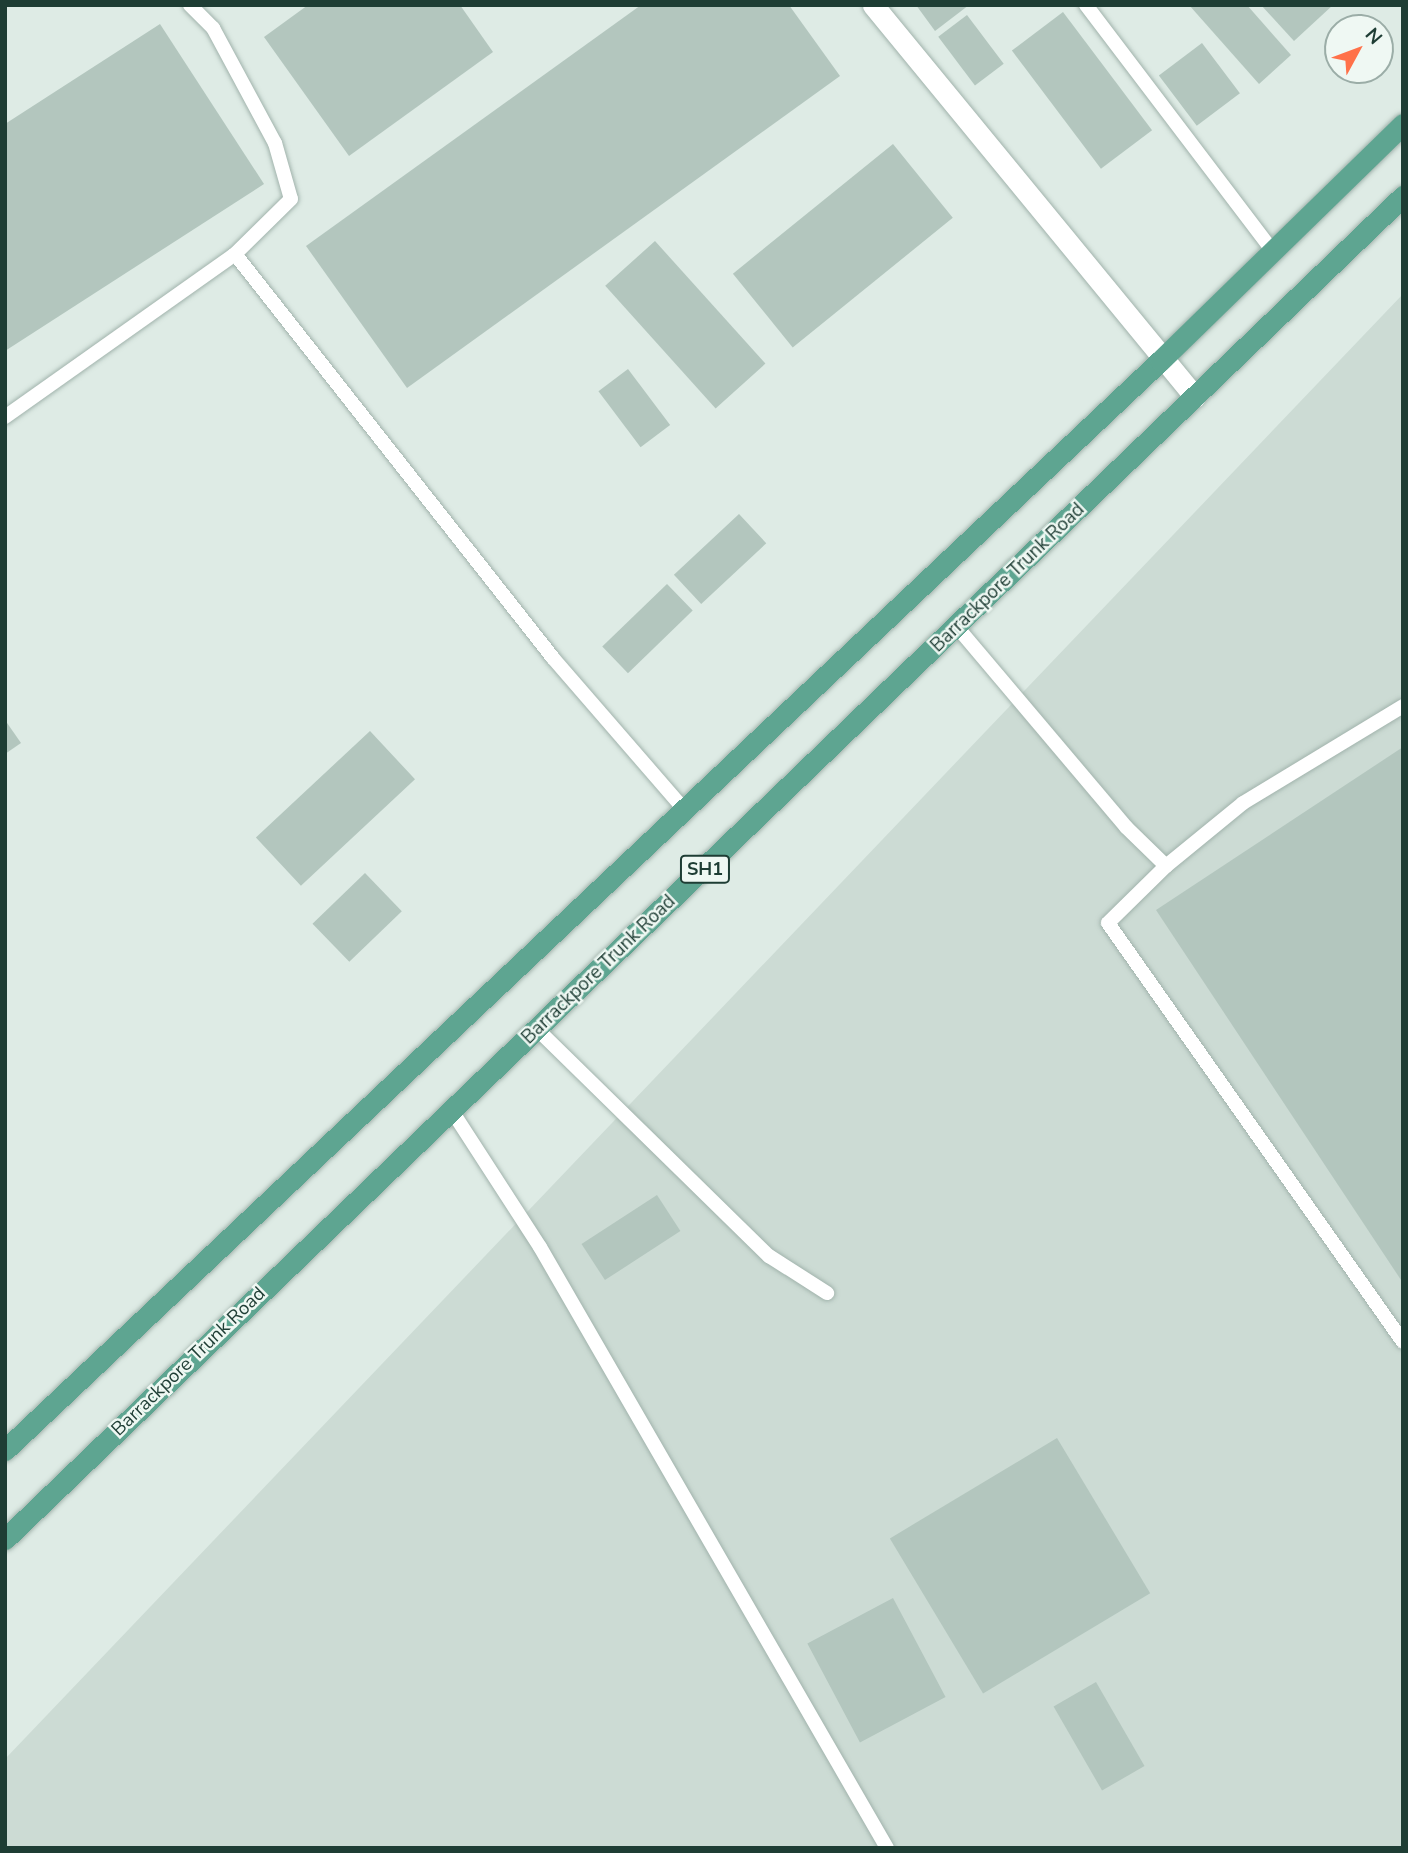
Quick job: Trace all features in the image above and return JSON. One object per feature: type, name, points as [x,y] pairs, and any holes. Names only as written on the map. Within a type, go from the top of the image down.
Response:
[{"type":"main road","points":[[8,1442],[1160,360],[1403,124]]},
{"type":"main road","name":"Barrackpore Trunk Road","points":[[5,1539],[957,628],[1403,196]]},
{"type":"street","points":[[873,5],[1160,360],[1195,397]]},
{"type":"lane","points":[[5,417],[235,254],[291,199],[275,143],[213,28],[190,5]]},
{"type":"lane","points":[[1086,5],[1273,251]]},
{"type":"lane","points":[[235,254],[553,658],[684,808]]},
{"type":"lane","points":[[957,628],[1126,827],[1166,866]]},
{"type":"lane","points":[[1403,706],[1243,803],[1166,866],[1108,923],[1403,1342]]},
{"type":"lane","points":[[537,1029],[769,1256],[827,1293]]},
{"type":"lane","points":[[452,1111],[540,1247],[887,1848]]},
{"type":"shaded area","points":[[1403,294],[1403,1848],[5,1848],[5,1759]]},
{"type":"building","points":[[308,5],[460,5],[493,52],[349,156],[264,37]]},
{"type":"building","points":[[641,5],[789,5],[840,76],[407,388],[306,246]]},
{"type":"building","points":[[916,5],[969,5],[935,31]]},
{"type":"building","points":[[1189,5],[1247,5],[1291,55],[1259,84]]},
{"type":"building","points":[[1261,5],[1333,5],[1294,41]]},
{"type":"building","points":[[1063,12],[1152,130],[1101,169],[1012,51]]},
{"type":"building","points":[[967,15],[1004,64],[975,85],[938,37]]},
{"type":"building","points":[[160,24],[264,184],[5,351],[5,124]]},
{"type":"building","points":[[1202,43],[1240,93],[1197,126],[1159,75]]},
{"type":"building","points":[[893,144],[953,218],[793,347],[733,274]]},
{"type":"building","points":[[655,241],[765,364],[716,408],[605,286]]},
{"type":"building","points":[[628,369],[670,425],[641,447],[598,391]]},
{"type":"building","points":[[739,514],[766,543],[701,604],[674,575]]},
{"type":"building","points":[[667,584],[693,611],[628,673],[602,647]]},
{"type":"building","points":[[5,720],[21,743],[5,754]]},
{"type":"building","points":[[370,731],[415,779],[301,886],[256,837]]},
{"type":"building","points":[[1403,747],[1403,1283],[1156,910]]},
{"type":"building","points":[[365,873],[402,911],[349,962],[312,924]]},
{"type":"building","points":[[657,1195],[680,1231],[605,1280],[582,1244]]},
{"type":"building","points":[[1057,1438],[1150,1593],[983,1694],[890,1538]]},
{"type":"building","points":[[893,1598],[946,1697],[860,1742],[807,1644]]},
{"type":"building","points":[[1096,1682],[1144,1766],[1102,1791],[1054,1706]]}]
